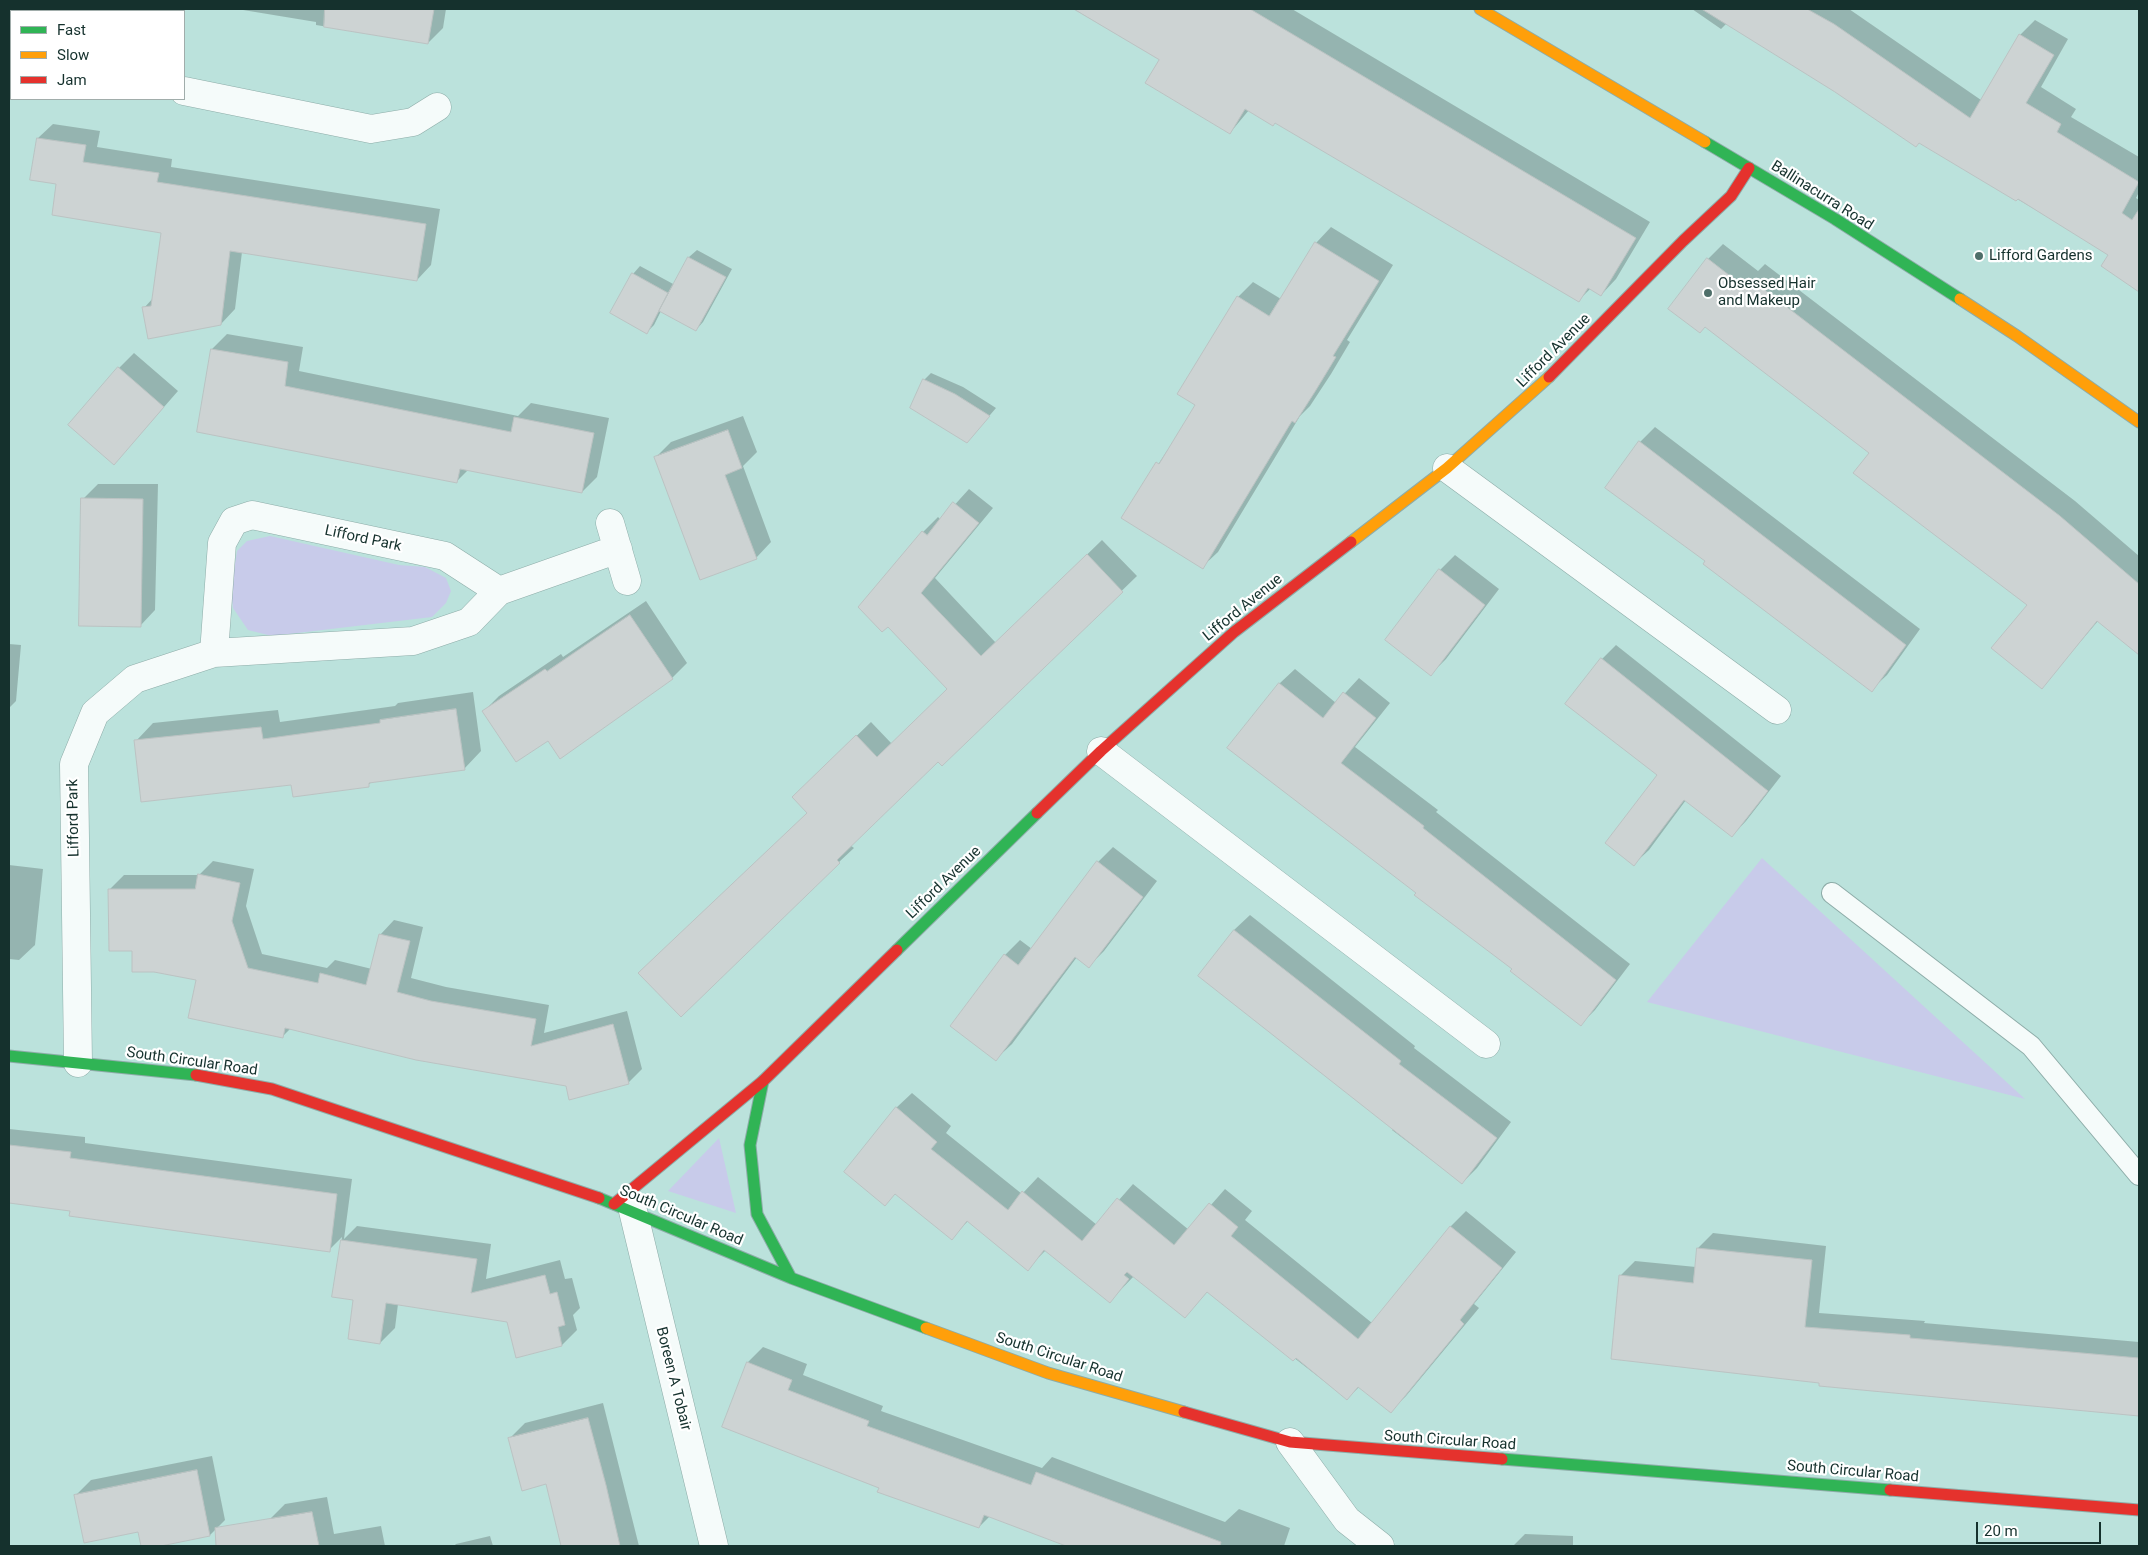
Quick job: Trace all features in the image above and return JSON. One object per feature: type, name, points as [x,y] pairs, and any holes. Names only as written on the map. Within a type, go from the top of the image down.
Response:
[{"type":"street","name":"Ballinacurra Road","points":[[1480,9],[1749,168],[2017,336],[2139,422]]},
{"type":"street","points":[[185,91],[371,129],[413,122],[437,106]]},
{"type":"street","name":"Lifford Avenue","points":[[623,1207],[763,1081],[1101,751],[1244,624],[1447,468],[1532,394],[1730,196],[1749,168]]},
{"type":"street","points":[[1447,468],[1777,710]]},
{"type":"street","name":"Lifford Park","points":[[214,653],[222,543],[234,521],[252,515],[445,556],[499,591]]},
{"type":"street","points":[[610,523],[627,581]]},
{"type":"street","name":"Lifford Park","points":[[78,1063],[74,764],[95,713],[135,679],[214,653],[413,641],[469,622],[499,591],[618,549]]},
{"type":"street","points":[[1101,751],[1486,1044]]},
{"type":"street","name":"South Circular Road","points":[[9,1056],[200,1075],[272,1089],[623,1207],[791,1278],[1048,1373],[1290,1442],[2139,1510]]},
{"type":"street","points":[[763,1081],[750,1145],[757,1214],[791,1278]]},
{"type":"street","name":"Boreen A Tobair","points":[[623,1207],[714,1546]]},
{"type":"street","points":[[1290,1442],[1347,1520],[1380,1546]]},
{"type":"lane","points":[[1832,893],[2031,1046],[2139,1175]]},
{"type":"shaded area","points":[[270,536],[399,565],[425,567],[446,578],[451,591],[446,603],[432,617],[272,636],[248,630],[233,608],[231,590],[237,551],[247,541]]},
{"type":"shaded area","points":[[1762,858],[2025,1099],[1647,1002]]},
{"type":"shaded area","points":[[719,1138],[736,1213],[668,1191]]},
{"type":"building","points":[[325,9],[434,9],[428,44],[324,27]]},
{"type":"building","points":[[1074,9],[1250,9],[1636,238],[1601,296],[1588,288],[1579,302],[1275,123],[1273,126],[1245,109],[1230,134],[1145,83],[1159,60]]},
{"type":"building","points":[[1702,9],[1807,9],[1834,24],[1970,118],[2019,34],[2054,55],[2026,103],[2061,124],[2057,132],[2139,182],[2122,213],[2132,220],[2139,209],[2139,292],[2101,266],[2108,255],[2018,199],[2016,201],[1919,143],[1916,147],[1835,92]]},
{"type":"building","points":[[37,138],[86,145],[83,162],[159,173],[157,182],[426,224],[417,281],[230,251],[221,325],[148,339],[142,307],[151,306],[161,233],[52,215],[56,184],[30,180]]},
{"type":"building","points":[[1315,242],[1379,281],[1333,356],[1336,357],[1316,390],[1295,423],[1292,421],[1203,569],[1121,518],[1156,462],[1159,464],[1195,405],[1177,394],[1237,296],[1269,316]]},
{"type":"building","points":[[688,257],[726,277],[696,331],[659,311]]},
{"type":"building","points":[[1707,258],[1743,286],[1749,278],[2060,516],[2139,584],[2139,655],[2097,621],[2042,689],[1991,648],[2027,605],[1853,473],[1869,453],[1705,327],[1700,333],[1668,309]]},
{"type":"building","points":[[632,273],[668,293],[647,334],[610,313]]},
{"type":"building","points":[[211,349],[288,362],[285,386],[511,432],[514,417],[594,433],[582,493],[460,469],[457,483],[197,432]]},
{"type":"building","points":[[118,367],[164,407],[114,465],[68,425]]},
{"type":"building","points":[[923,379],[955,394],[990,416],[967,443],[910,408]]},
{"type":"building","points":[[728,430],[742,468],[725,475],[757,559],[700,580],[654,457]]},
{"type":"building","points":[[1639,441],[1906,645],[1872,692],[1703,564],[1705,561],[1605,488]]},
{"type":"building","points":[[81,498],[143,499],[141,627],[79,626]]},
{"type":"building","points":[[953,502],[979,523],[921,593],[981,656],[1087,554],[1123,592],[942,766],[938,762],[837,860],[840,863],[681,1017],[638,973],[807,813],[792,797],[856,735],[877,757],[947,689],[888,627],[882,632],[858,607],[922,531],[927,535]]},
{"type":"building","points":[[1439,569],[1485,605],[1431,676],[1385,640]]},
{"type":"building","points":[[630,615],[673,679],[560,759],[548,741],[516,762],[482,711],[545,669],[547,671]]},
{"type":"building","points":[[1601,658],[1768,791],[1732,837],[1684,800],[1634,866],[1605,843],[1657,775],[1565,704]]},
{"type":"building","points":[[1279,683],[1323,718],[1343,692],[1376,718],[1341,763],[1424,826],[1423,828],[1616,980],[1581,1026],[1510,971],[1512,969],[1414,895],[1416,893],[1227,748]]},
{"type":"building","points":[[456,709],[465,770],[369,783],[369,787],[293,797],[291,785],[141,802],[134,740],[261,727],[263,739],[380,723],[380,720]]},
{"type":"building","points":[[1097,861],[1143,897],[1089,968],[1075,957],[996,1061],[950,1026],[1004,954],[1018,965]]},
{"type":"building","points":[[198,874],[240,883],[232,921],[248,968],[318,983],[320,973],[366,985],[379,934],[410,941],[397,992],[431,1001],[536,1019],[531,1046],[613,1024],[629,1084],[569,1100],[566,1086],[416,1060],[285,1028],[283,1038],[188,1018],[196,980],[154,972],[132,972],[132,951],[109,951],[108,889],[195,889]]},
{"type":"building","points":[[1234,930],[1401,1061],[1399,1064],[1497,1138],[1462,1184],[1198,976]]},
{"type":"building","points":[[896,1107],[937,1142],[931,1149],[1008,1210],[1022,1191],[1082,1241],[1117,1198],[1174,1245],[1209,1203],[1238,1227],[1231,1236],[1358,1339],[1450,1226],[1502,1268],[1460,1320],[1464,1324],[1391,1413],[1358,1387],[1347,1400],[1296,1358],[1293,1361],[1207,1292],[1185,1318],[1127,1272],[1124,1275],[1129,1279],[1110,1303],[1044,1250],[1028,1271],[967,1221],[952,1240],[895,1194],[885,1206],[844,1172]]},
{"type":"building","points":[[9,1145],[71,1152],[70,1158],[337,1194],[330,1252],[69,1216],[70,1211],[9,1203]]},
{"type":"building","points":[[341,1240],[477,1259],[471,1293],[545,1275],[550,1294],[557,1292],[565,1325],[558,1327],[562,1346],[516,1358],[507,1322],[386,1303],[380,1344],[348,1339],[353,1300],[332,1297]]},
{"type":"building","points":[[1697,1248],[1812,1260],[1805,1327],[1910,1335],[1910,1338],[2139,1358],[2139,1416],[1819,1386],[1819,1383],[1611,1359],[1619,1275],[1693,1283]]},
{"type":"building","points":[[747,1362],[792,1380],[788,1390],[869,1421],[867,1426],[1031,1485],[1036,1472],[1221,1542],[1220,1546],[1066,1546],[984,1515],[979,1528],[877,1492],[879,1488],[722,1427]]},
{"type":"building","points":[[588,1418],[620,1546],[561,1546],[546,1484],[522,1491],[508,1438]]},
{"type":"building","points":[[197,1470],[210,1536],[161,1546],[141,1546],[138,1532],[84,1543],[74,1495]]},
{"type":"building","points":[[312,1512],[319,1546],[216,1546],[215,1528]]},
{"type":"traffic: fast","points":[[1705,142],[1835,219],[1960,299]]},
{"type":"traffic: fast","points":[[897,950],[1037,813]]},
{"type":"traffic: fast","points":[[9,1056],[196,1075]]},
{"type":"traffic: fast","points":[[763,1081],[750,1145],[757,1214],[791,1278]]},
{"type":"traffic: fast","points":[[599,1198],[791,1278],[926,1328]]},
{"type":"traffic: fast","points":[[1502,1459],[1890,1490]]},
{"type":"traffic: slow","points":[[1480,9],[1705,142]]},
{"type":"traffic: slow","points":[[1960,299],[2017,336],[2139,422]]},
{"type":"traffic: slow","points":[[1351,542],[1447,468],[1549,377]]},
{"type":"traffic: slow","points":[[926,1328],[1048,1373],[1184,1412]]},
{"type":"traffic: jam","points":[[1549,377],[1683,241],[1731,196],[1749,168]]},
{"type":"traffic: jam","points":[[1037,813],[1101,751],[1234,632],[1351,542]]},
{"type":"traffic: jam","points":[[614,1204],[763,1081],[897,950]]},
{"type":"traffic: jam","points":[[196,1075],[272,1089],[599,1198]]},
{"type":"traffic: jam","points":[[1184,1412],[1290,1442],[1502,1459]]},
{"type":"traffic: jam","points":[[1890,1490],[2139,1510]]},
{"type":"place","name":"Lifford Gardens","points":[[1979,256]]},
{"type":"place","name":"Obsessed Hair and Makeup","points":[[1708,293]]}]
